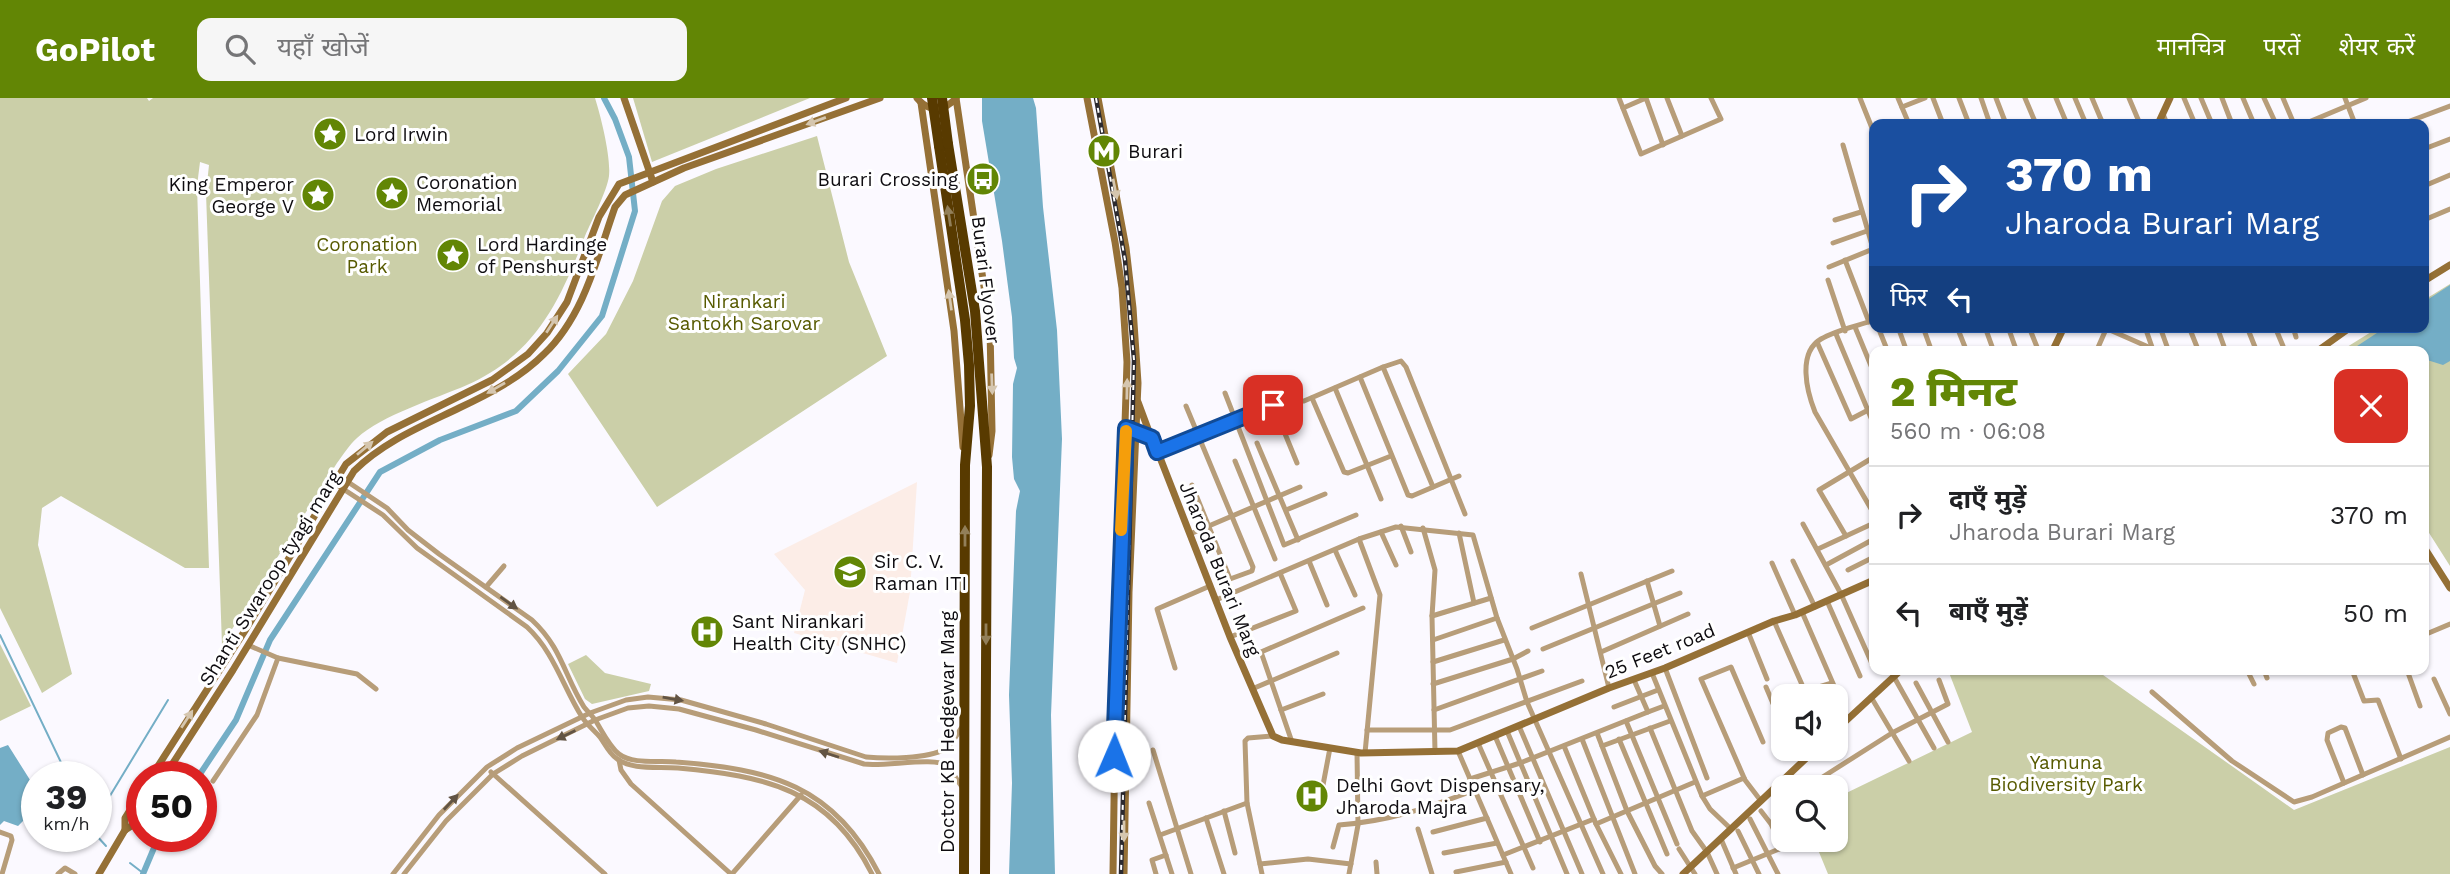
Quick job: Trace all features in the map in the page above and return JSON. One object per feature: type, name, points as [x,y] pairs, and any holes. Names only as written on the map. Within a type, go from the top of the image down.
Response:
[{"type":"highway","name":"Burari Flyover","points":[[932,98],[987,467]]},
{"type":"highway","name":"Burari Flyover","points":[[942,98],[975,311],[976,405],[965,465]]},
{"type":"highway","name":"Doctor KB Hedgewar Marg","points":[[964,874],[965,465]]},
{"type":"highway","name":"Doctor KB Hedgewar Marg","points":[[985,874],[987,467]]},
{"type":"main road","points":[[624,98],[650,184]]},
{"type":"main road","name":"Shanti Swaroop tyagi marg","points":[[161,761],[246,629],[346,464],[387,432],[492,380],[527,354],[548,332],[567,302],[599,217],[614,190],[625,180],[846,98]]},
{"type":"main road","name":"Shanti Swaroop tyagi marg","points":[[174,761],[250,646],[254,635],[345,485],[366,460],[401,436],[480,398],[512,379],[545,353],[569,324],[577,309],[615,207],[625,195],[720,155],[880,98]]},
{"type":"main road","points":[[916,100],[937,109],[948,106],[956,98]]},
{"type":"main road","points":[[956,98],[990,327],[992,431],[987,467]]},
{"type":"main road","points":[[1087,98],[1122,288],[1128,362],[1115,719],[1113,874]]},
{"type":"main road","points":[[1098,98],[1126,248],[1133,308],[1137,399],[1129,592],[1124,874]]},
{"type":"main road","points":[[2160,119],[2169,99]]},
{"type":"main road","points":[[916,100],[954,331],[965,465]]},
{"type":"main road","points":[[717,146],[720,155]]},
{"type":"main road","points":[[2429,278],[2450,265]]},
{"type":"main road","points":[[2324,346],[2343,333]]},
{"type":"main road","name":"Jharoda Burari Marg","points":[[1137,399],[1230,637],[1273,736]]},
{"type":"main road","points":[[1126,428],[1152,438]]},
{"type":"main road","points":[[2429,555],[2450,588]]},
{"type":"main road","name":"25 Feet road","points":[[1273,736],[1292,742],[1361,753],[1458,751],[1774,621],[1798,614],[1869,582]]},
{"type":"main road","points":[[246,629],[254,635]]},
{"type":"main road","points":[[223,665],[233,670]]},
{"type":"main road","points":[[1848,719],[1894,677]]},
{"type":"main road","points":[[1683,874],[1693,870],[1707,852],[1735,830],[1803,761]]},
{"type":"main road","points":[[99,874],[125,830],[126,816]]},
{"type":"street","points":[[1619,98],[1641,154],[1721,119],[1711,98]]},
{"type":"street","points":[[1623,108],[1646,98],[1663,145]]},
{"type":"street","points":[[1667,98],[1682,136]]},
{"type":"street","points":[[1860,98],[1869,121]]},
{"type":"street","points":[[1898,98],[1907,119]]},
{"type":"street","points":[[1902,107],[1925,98]]},
{"type":"street","points":[[1933,98],[1941,119]]},
{"type":"street","points":[[1959,98],[1967,119]]},
{"type":"street","points":[[1980,98],[1988,119]]},
{"type":"street","points":[[1996,98],[2004,119]]},
{"type":"street","points":[[2025,98],[2034,119]]},
{"type":"street","points":[[2056,98],[2065,119]]},
{"type":"street","points":[[2075,98],[2084,119]]},
{"type":"street","points":[[2092,98],[2101,119]]},
{"type":"street","points":[[2129,98],[2138,119]]},
{"type":"street","points":[[2185,98],[2193,119]]},
{"type":"street","points":[[2201,98],[2210,119]]},
{"type":"street","points":[[2222,98],[2230,119]]},
{"type":"street","points":[[2243,98],[2252,119]]},
{"type":"street","points":[[2264,98],[2274,119]]},
{"type":"street","points":[[2283,98],[2292,119]]},
{"type":"street","points":[[2313,119],[2346,101],[2366,98]]},
{"type":"street","points":[[2346,101],[2353,119]]},
{"type":"street","points":[[2415,119],[2450,106]]},
{"type":"street","points":[[2163,114],[2165,119]]},
{"type":"street","points":[[2429,147],[2450,139]]},
{"type":"street","points":[[1843,145],[1869,236]]},
{"type":"street","points":[[2429,184],[2450,175]]},
{"type":"street","points":[[2429,218],[2450,209]]},
{"type":"street","points":[[1835,220],[1861,212]]},
{"type":"street","points":[[1833,243],[1867,231]]},
{"type":"street","points":[[1829,267],[1869,252]]},
{"type":"street","points":[[1845,260],[1869,314]]},
{"type":"street","points":[[1828,280],[1845,331]]},
{"type":"street","points":[[1869,322],[1817,342],[1807,363],[1809,396],[1825,433],[1869,506]]},
{"type":"street","points":[[1855,327],[1869,361]]},
{"type":"street","points":[[2116,333],[2144,346]]},
{"type":"street","points":[[2278,333],[2283,346]]},
{"type":"street","points":[[2294,333],[2296,337]]},
{"type":"street","points":[[1836,334],[1869,404]]},
{"type":"street","points":[[1817,342],[1851,419],[1869,409]]},
{"type":"street","points":[[1157,452],[1282,401],[1301,402],[1401,361],[1465,514]]},
{"type":"street","points":[[1383,367],[1433,487]]},
{"type":"street","points":[[1360,377],[1408,495],[1412,496],[1459,476]]},
{"type":"street","points":[[1263,380],[1297,463]]},
{"type":"street","points":[[1335,388],[1381,499]]},
{"type":"street","points":[[1224,393],[1283,544],[1287,545],[1356,515]]},
{"type":"street","points":[[1312,398],[1343,471],[1348,473],[1391,456]]},
{"type":"street","points":[[1186,406],[1253,567],[1251,571],[1230,579],[1192,485]]},
{"type":"street","points":[[1257,443],[1298,540]]},
{"type":"street","points":[[1846,536],[1819,490],[1869,460]]},
{"type":"street","points":[[1235,461],[1275,559]]},
{"type":"street","points":[[336,479],[377,502],[417,548],[540,639],[587,725],[618,757],[630,765],[717,773],[774,784],[824,802],[842,819],[865,848],[879,874]]},
{"type":"street","points":[[345,485],[354,496],[396,522],[546,634],[555,646],[585,708],[596,720],[631,784],[732,874],[803,793]]},
{"type":"street","points":[[1190,534],[1300,487]]},
{"type":"street","points":[[1286,510],[1325,494]]},
{"type":"street","points":[[1802,524],[1841,594],[1869,657]]},
{"type":"street","points":[[1818,549],[1869,525]]},
{"type":"street","points":[[1401,526],[1411,552]]},
{"type":"street","points":[[1216,600],[1359,540],[1401,526],[1474,536],[1504,640],[1527,702],[1603,874]]},
{"type":"street","points":[[1423,528],[1435,570],[1432,616],[1435,752]]},
{"type":"street","points":[[1381,532],[1396,565]]},
{"type":"street","points":[[1459,533],[1474,603]]},
{"type":"street","points":[[1349,874],[1358,825],[1361,753],[1367,730],[1380,595],[1359,540]]},
{"type":"street","points":[[1826,565],[1869,542]]},
{"type":"street","points":[[1335,550],[1355,595]]},
{"type":"street","points":[[434,561],[439,554]]},
{"type":"street","points":[[1848,570],[1869,560]]},
{"type":"street","points":[[1309,561],[1327,605]]},
{"type":"street","points":[[1793,561],[1815,607]]},
{"type":"street","points":[[1772,563],[1832,683]]},
{"type":"street","points":[[477,592],[504,566]]},
{"type":"street","points":[[1532,628],[1672,571]]},
{"type":"street","points":[[1230,637],[1296,611],[1280,573]]},
{"type":"street","points":[[1581,574],[1609,688]]},
{"type":"street","points":[[1647,581],[1660,626]]},
{"type":"street","points":[[1175,668],[1157,609],[1210,586]]},
{"type":"street","points":[[1543,649],[1680,593]]},
{"type":"street","points":[[1432,616],[1491,598]]},
{"type":"street","points":[[1827,601],[1860,676]]},
{"type":"street","points":[[1292,742],[1261,655],[1262,651],[1363,608]]},
{"type":"street","points":[[1601,652],[1688,614]]},
{"type":"street","points":[[1433,640],[1497,618]]},
{"type":"street","points":[[1774,621],[1801,684]]},
{"type":"street","points":[[2429,633],[2450,624]]},
{"type":"street","points":[[1748,632],[1768,678]]},
{"type":"street","points":[[1433,662],[1504,640]]},
{"type":"street","points":[[250,646],[278,658],[357,674],[376,689]]},
{"type":"street","points":[[547,650],[555,646]]},
{"type":"street","points":[[1433,684],[1513,659],[1528,651]]},
{"type":"street","points":[[1251,689],[1337,653]]},
{"type":"street","points":[[217,775],[257,715],[278,658]]},
{"type":"street","points":[[1761,801],[1745,780],[1701,680],[1731,667],[1763,742]]},
{"type":"street","points":[[1665,668],[1707,778]]},
{"type":"street","points":[[1434,710],[1542,671]]},
{"type":"street","points":[[1652,673],[1702,796],[1712,811],[1735,830],[1759,874]]},
{"type":"street","points":[[2250,675],[2254,684]]},
{"type":"street","points":[[2354,675],[2364,701],[2378,700],[2401,759]]},
{"type":"street","points":[[2409,675],[2420,706]]},
{"type":"street","points":[[1894,677],[1934,748]]},
{"type":"street","points":[[2434,679],[2450,714]]},
{"type":"street","points":[[1634,680],[1647,712]]},
{"type":"street","points":[[1826,775],[1892,733],[1949,702],[1939,680]]},
{"type":"street","points":[[1367,730],[1456,729],[1582,681]]},
{"type":"street","points":[[1916,683],[1948,741]]},
{"type":"street","points":[[1766,687],[1771,698]]},
{"type":"street","points":[[1614,707],[1658,690]]},
{"type":"street","points":[[2152,692],[2232,761],[2291,801],[2302,800],[2450,737]]},
{"type":"street","points":[[1281,710],[1322,694]]},
{"type":"street","points":[[393,874],[459,793],[487,767],[517,748],[590,713],[626,700],[648,696],[681,700],[866,757],[880,758],[936,752],[948,747],[965,722]]},
{"type":"street","points":[[1871,698],[1909,761]]},
{"type":"street","points":[[404,874],[466,800],[493,774],[522,756],[596,720],[628,708],[649,705],[679,709],[864,764],[879,766],[937,761],[948,767],[964,789]]},
{"type":"street","points":[[1470,779],[1507,768],[1664,706]]},
{"type":"street","points":[[726,722],[728,713]]},
{"type":"street","points":[[1626,721],[1678,847],[1693,870]]},
{"type":"street","points":[[1602,746],[1670,721]]},
{"type":"street","points":[[1519,726],[1582,874]]},
{"type":"street","points":[[1650,728],[1692,831],[1707,852],[1717,874]]},
{"type":"street","points":[[2344,783],[2328,740],[2328,733],[2345,728],[2363,775]]},
{"type":"street","points":[[783,739],[786,731]]},
{"type":"street","points":[[1507,731],[1567,874]]},
{"type":"street","points":[[1597,733],[1627,811],[1662,874]]},
{"type":"street","points":[[1262,874],[1247,803],[1245,741],[1249,738],[1273,736]]},
{"type":"street","points":[[1495,736],[1540,842]]},
{"type":"street","points":[[1582,739],[1635,874]]},
{"type":"street","points":[[1619,739],[1667,854]]},
{"type":"street","points":[[1478,743],[1533,868]]},
{"type":"street","points":[[1564,746],[1595,822],[1621,874]]},
{"type":"street","points":[[1320,801],[1329,748]]},
{"type":"street","points":[[1153,750],[1191,874]]},
{"type":"street","points":[[1458,751],[1511,874]]},
{"type":"street","points":[[936,752],[937,761]]},
{"type":"street","points":[[487,767],[605,874]]},
{"type":"street","points":[[1702,796],[1745,780]]},
{"type":"street","points":[[1457,874],[1456,872],[1504,859],[1523,848],[1581,825],[1612,817],[1695,782]]},
{"type":"street","points":[[1333,847],[1339,825],[1358,825],[1413,813],[1475,790]]},
{"type":"street","points":[[803,793],[853,841],[872,874]]},
{"type":"street","points":[[1149,803],[1172,874]]},
{"type":"street","points":[[1160,835],[1247,803]]},
{"type":"street","points":[[1224,811],[1235,853]]},
{"type":"street","points":[[1761,811],[1771,824]]},
{"type":"street","points":[[1206,818],[1223,874]]},
{"type":"street","points":[[1433,832],[1487,818]]},
{"type":"street","points":[[1750,819],[1777,874]]},
{"type":"street","points":[[1418,829],[1432,874]]},
{"type":"street","points":[[427,831],[434,836]]},
{"type":"street","points":[[0,832],[12,837],[2,864],[2,874]]},
{"type":"street","points":[[1721,839],[1735,871],[1752,859],[1771,852]]},
{"type":"street","points":[[1444,853],[1497,843]]},
{"type":"street","points":[[1156,874],[1152,859],[1166,855]]},
{"type":"street","points":[[1260,864],[1308,859],[1351,864]]},
{"type":"street","points":[[1376,862],[1377,874]]},
{"type":"street","points":[[58,874],[65,868],[75,874]]},
{"type":"shaded area","name":"Sir C. V. Raman ITI","points":[[917,482],[910,592],[897,663],[794,633],[805,590],[774,554]]},
{"type":"green space","name":"Coronation Park","points":[[0,98],[147,98],[149,101],[153,98],[595,98],[607,148],[609,176],[566,282],[555,304],[528,341],[511,358],[491,372],[380,422],[354,441],[337,463],[222,645],[206,193],[209,165],[200,162],[197,186],[209,568],[185,568],[61,496],[42,508],[38,545],[72,674],[42,693],[0,608]]},
{"type":"green space","points":[[633,98],[810,98],[652,162]]},
{"type":"green space","name":"Nirankari Santokh Sarovar","points":[[817,136],[849,262],[887,356],[657,507],[568,374],[606,334],[633,281],[662,201],[675,186],[716,169]]},
{"type":"green space","points":[[2450,284],[2450,566],[2429,533],[2429,346],[2349,346],[2369,333],[2429,333],[2429,297]]},
{"type":"green space","points":[[0,644],[31,706],[0,721]]},
{"type":"green space","points":[[586,655],[605,673],[651,684],[649,691],[592,704],[585,699],[568,664]]},
{"type":"green space","name":"Yamuna Biodiversity Park","points":[[1950,675],[2103,675],[2294,810],[2450,747],[2450,874],[1828,874],[1819,852],[1848,852],[1848,792],[1972,732]]},
{"type":"water","points":[[982,98],[1033,98],[1057,330],[1062,439],[1051,715],[1055,874],[1009,874],[1012,783],[1009,695],[1016,511],[1020,491],[1014,479],[1012,457],[1013,384],[1017,368],[1002,241],[982,121]]},
{"type":"water","points":[[2450,285],[2450,361],[2443,365],[2429,361],[2429,346],[2357,346],[2377,333],[2429,333],[2429,299]]},
{"type":"water","points":[[8,745],[21,766],[21,823],[18,826],[4,821],[0,825],[0,748]]},
{"type":"waterway","points":[[209,761],[236,720],[270,640],[380,472],[440,440],[516,411],[558,371],[602,316],[635,211],[629,157],[604,98]]},
{"type":"waterway","points":[[0,635],[60,761]]},
{"type":"waterway","points":[[112,793],[168,700]]},
{"type":"waterway","points":[[143,874],[152,852]]},
{"type":"waterway","points":[[130,863],[143,873]]},
{"type":"railway","points":[[1096,98],[1125,260],[1134,360],[1121,874]]},
{"type":"slow traffic","points":[[1121,530],[1126,431]]},
{"type":"place","name":"Lord Irwin","points":[[330,134]]},
{"type":"place","name":"Burari","points":[[1104,151]]},
{"type":"place","name":"Burari Crossing","points":[[983,179]]},
{"type":"place","name":"Coronation Memorial","points":[[392,193]]},
{"type":"place","name":"King Emperor George V","points":[[318,195]]},
{"type":"place","name":"Lord Hardinge of Penshurst","points":[[453,255]]},
{"type":"place","name":"Sir C. V. Raman ITI","points":[[850,572]]},
{"type":"place","name":"Sant Nirankari Health City (SNHC)","points":[[707,632]]},
{"type":"place","name":"Delhi Govt Dispensary, Jharoda Majra","points":[[1312,796]]},
{"type":"route","points":[[1114,756],[1126,428],[1152,438],[1157,452],[1273,405]]}]
